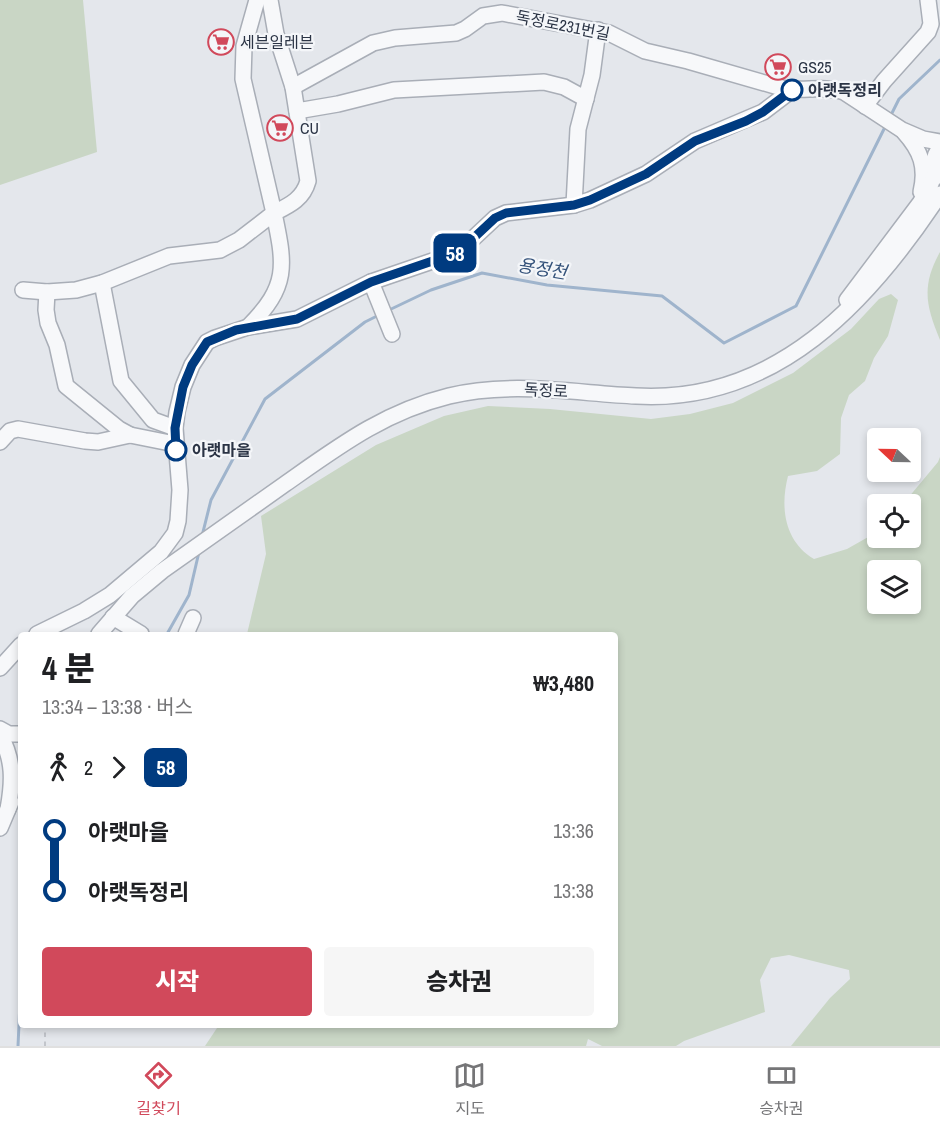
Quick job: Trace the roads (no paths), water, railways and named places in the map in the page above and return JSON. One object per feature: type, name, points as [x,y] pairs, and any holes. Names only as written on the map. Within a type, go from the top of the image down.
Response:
[{"type":"street","points":[[248,327],[277,290],[281,277],[282,249],[243,79],[244,46],[257,0]]},
{"type":"street","points":[[23,290],[47,292],[76,290],[102,283],[169,256],[220,250],[239,240],[274,213],[299,198],[306,190],[308,181],[293,87],[276,34],[270,0]]},
{"type":"street","points":[[871,110],[884,81],[928,33],[931,24],[928,0]]},
{"type":"street","name":"독정로231번길","points":[[293,87],[374,43],[395,38],[456,33],[483,16],[502,13],[598,30],[645,51],[792,90],[835,89],[844,92],[902,130]]},
{"type":"street","points":[[574,205],[578,129],[592,75],[598,30]]},
{"type":"street","points":[[297,111],[338,104],[394,90],[544,82],[555,83],[586,99]]},
{"type":"street","points":[[41,632],[110,595],[161,552],[175,533],[180,490],[175,428],[183,387],[199,352],[207,342],[248,327],[297,319],[371,282],[453,254],[464,247],[495,218],[506,213],[574,205],[646,174],[695,141],[763,112],[792,90]]},
{"type":"street","points":[[902,130],[913,136],[940,142]]},
{"type":"street","points":[[902,130],[924,146],[937,170]]},
{"type":"street","points":[[902,130],[919,149],[924,169],[921,193],[910,218]]},
{"type":"street","name":"독정로","points":[[820,332],[910,218],[928,191],[937,170],[934,158],[940,148]]},
{"type":"street","name":"독정로","points":[[113,617],[132,596],[162,572],[281,487],[353,436],[406,409],[450,395],[514,388],[636,396],[688,394],[731,384],[764,371],[792,354],[845,313],[876,281],[916,230],[940,194]]},
{"type":"street","points":[[371,282],[392,334]]},
{"type":"street","points":[[102,283],[121,381],[153,420],[175,428]]},
{"type":"street","points":[[47,292],[48,323],[57,345],[66,386],[119,429],[130,435],[175,444]]},
{"type":"street","points":[[0,442],[10,431],[18,429],[98,442],[130,435]]},
{"type":"street","points":[[101,632],[113,617],[135,631]]},
{"type":"street","points":[[187,632],[193,618]]},
{"type":"street","points":[[0,668],[18,648]]},
{"type":"street","points":[[0,732],[18,734]]},
{"type":"street","points":[[0,732],[18,745]]},
{"type":"street","points":[[0,732],[12,767],[12,789],[8,809]]},
{"type":"street","points":[[0,828],[18,790]]},
{"type":"waterway","name":"용정천","points":[[890,117],[899,99],[940,60]]},
{"type":"waterway","name":"용정천","points":[[387,311],[431,290],[482,273],[547,285],[662,296],[724,343],[796,306],[886,125]]},
{"type":"waterway","name":"용정천","points":[[202,536],[211,500],[265,399],[365,322],[379,315]]},
{"type":"waterway","name":"용정천","points":[[168,632],[189,595],[199,552]]},
{"type":"waterway","name":"용정천","points":[[18,1046],[19,1028]]},
{"type":"place","name":"세븐일레븐","points":[[221,42]]},
{"type":"place","name":"GS25","points":[[778,67]]},
{"type":"place","name":"아랫독정리","points":[[792,90]]},
{"type":"place","name":"CU","points":[[280,128]]},
{"type":"place","name":"아랫마을","points":[[176,450]]}]
